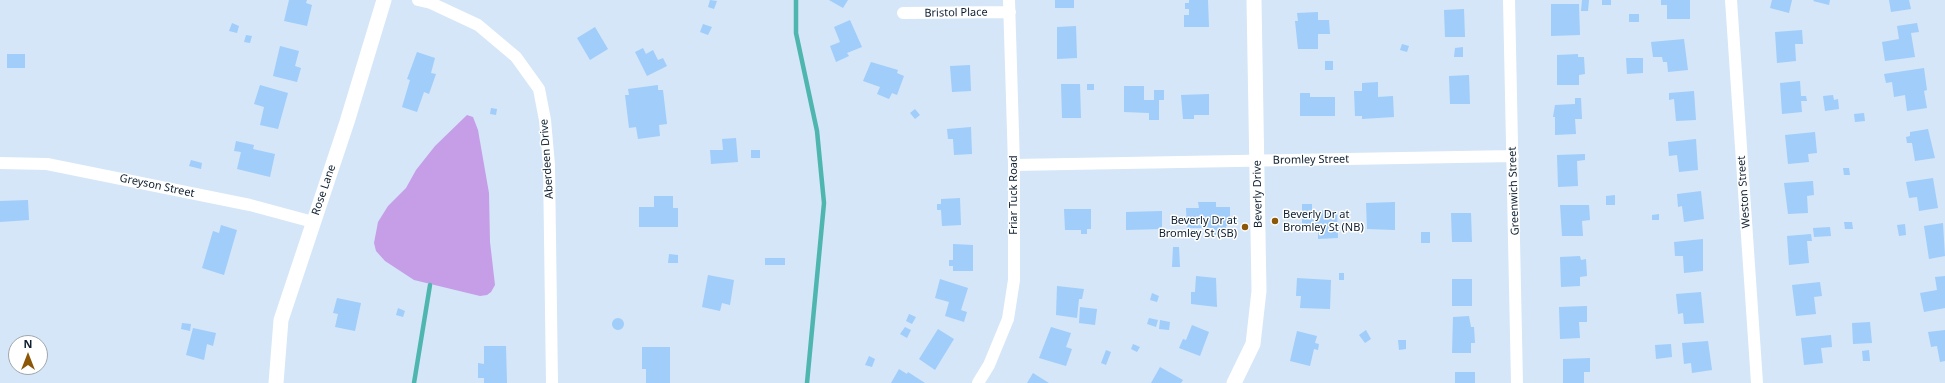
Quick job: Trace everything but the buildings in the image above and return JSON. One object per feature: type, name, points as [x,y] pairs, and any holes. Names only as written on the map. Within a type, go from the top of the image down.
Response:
[{"type":"street","name":"Rose Lane","points":[[276,383],[281,320],[347,122],[384,0]]},
{"type":"street","name":"Aberdeen Drive","points":[[418,0],[431,3],[478,25],[516,57],[539,89],[545,120],[549,165],[552,383]]},
{"type":"street","name":"Beverly Drive","points":[[1234,383],[1253,344],[1259,291],[1254,0]]},
{"type":"street","name":"Greenwich Street","points":[[1509,0],[1518,383]]},
{"type":"street","name":"Weston Street","points":[[1731,0],[1757,383]]},
{"type":"street","name":"Bristol Place","points":[[903,13],[1009,6]]},
{"type":"street","name":"Friar Tuck Road","points":[[978,383],[989,365],[1008,319],[1014,280],[1014,165],[1009,6]]},
{"type":"street","name":"Bromley Street","points":[[1014,165],[1513,156]]},
{"type":"street","name":"Greyson Street","points":[[0,163],[22,163],[61,167],[250,205],[313,222]]},
{"type":"shaded area","points":[[467,115],[473,117],[478,130],[489,193],[490,242],[495,285],[491,292],[487,295],[480,296],[414,280],[385,261],[376,251],[374,243],[378,222],[388,206],[406,188],[416,170],[435,146]]},
{"type":"waterway","points":[[796,0],[796,33],[817,131],[824,203],[807,383]]},
{"type":"waterway","points":[[414,383],[430,285]]},
{"type":"place","name":"Beverly Dr at Bromley St (NB)","points":[[1275,221]]},
{"type":"place","name":"Beverly Dr at Bromley St (SB)","points":[[1245,227]]}]
